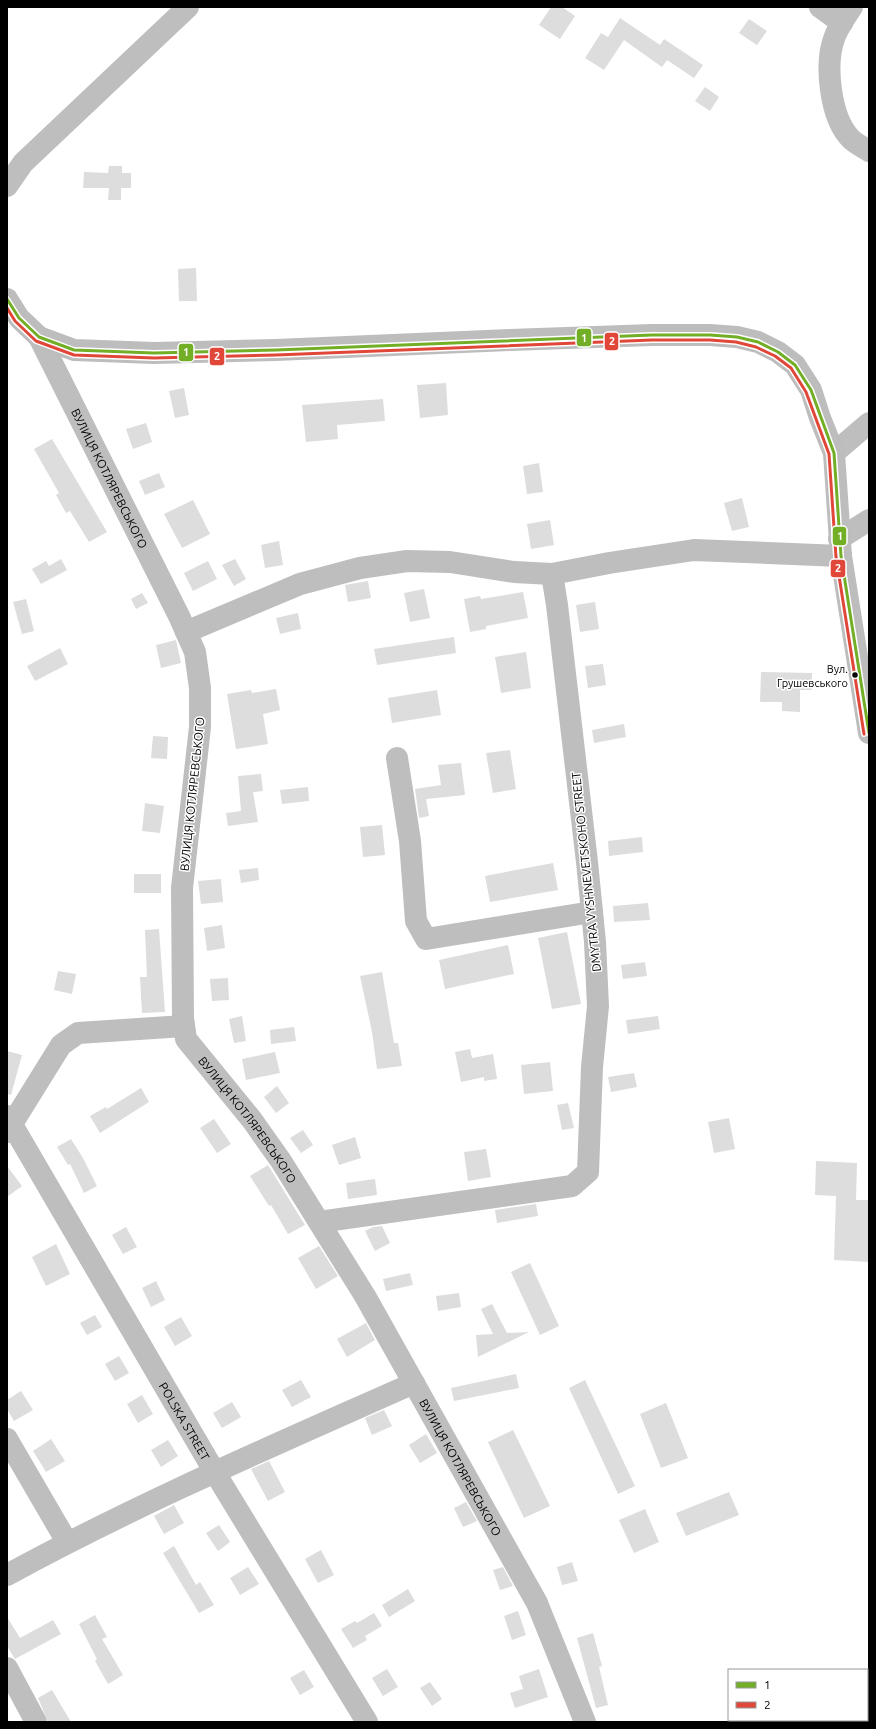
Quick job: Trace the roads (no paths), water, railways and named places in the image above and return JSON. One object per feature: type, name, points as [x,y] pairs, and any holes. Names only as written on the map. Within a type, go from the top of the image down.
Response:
[{"type":"main road","name":"ВУЛИЦЯ КОТЛЯРЕВСЬКОГО","points":[[7,299],[19,318],[38,337]]},
{"type":"main road","points":[[38,337],[74,350],[154,353],[276,350],[652,335],[710,335],[737,337],[765,345],[778,352],[795,366],[812,390],[820,418],[834,453],[840,547],[869,733]]},
{"type":"street","points":[[7,186],[24,163],[188,7]]},
{"type":"street","points":[[820,7],[847,15],[834,37],[831,50],[829,74],[831,96],[838,118],[851,139],[869,151]]},
{"type":"street","name":"ВУЛИЦЯ КОТЛЯРЕВСЬКОГО","points":[[38,337],[195,652],[200,688],[200,727],[182,888],[184,1026],[186,1039],[252,1120],[281,1161],[365,1296],[537,1603],[585,1722]]},
{"type":"street","points":[[834,453],[869,423]]},
{"type":"street","points":[[186,632],[300,584],[360,568],[407,561],[450,562],[514,572],[552,574],[609,563],[694,550],[840,547],[869,520]]},
{"type":"street","name":"DMYTRA VYSHNEVETSKOHO STREET","points":[[319,1222],[572,1186],[588,1172],[592,1067],[598,1006],[592,912],[557,605],[552,574]]},
{"type":"street","points":[[398,758],[410,841],[416,921],[426,939],[592,912]]},
{"type":"street","points":[[9,1125],[61,1046],[78,1033],[184,1026]]},
{"type":"street","name":"POLSKA STREET","points":[[9,1125],[214,1471],[367,1722]]},
{"type":"street","points":[[7,1574],[67,1542],[214,1471],[414,1383]]},
{"type":"street","points":[[7,1439],[67,1542]]},
{"type":"street","points":[[7,1668],[36,1722]]},
{"type":"place","name":"Вул. Грушевського","points":[[855,675]]}]
